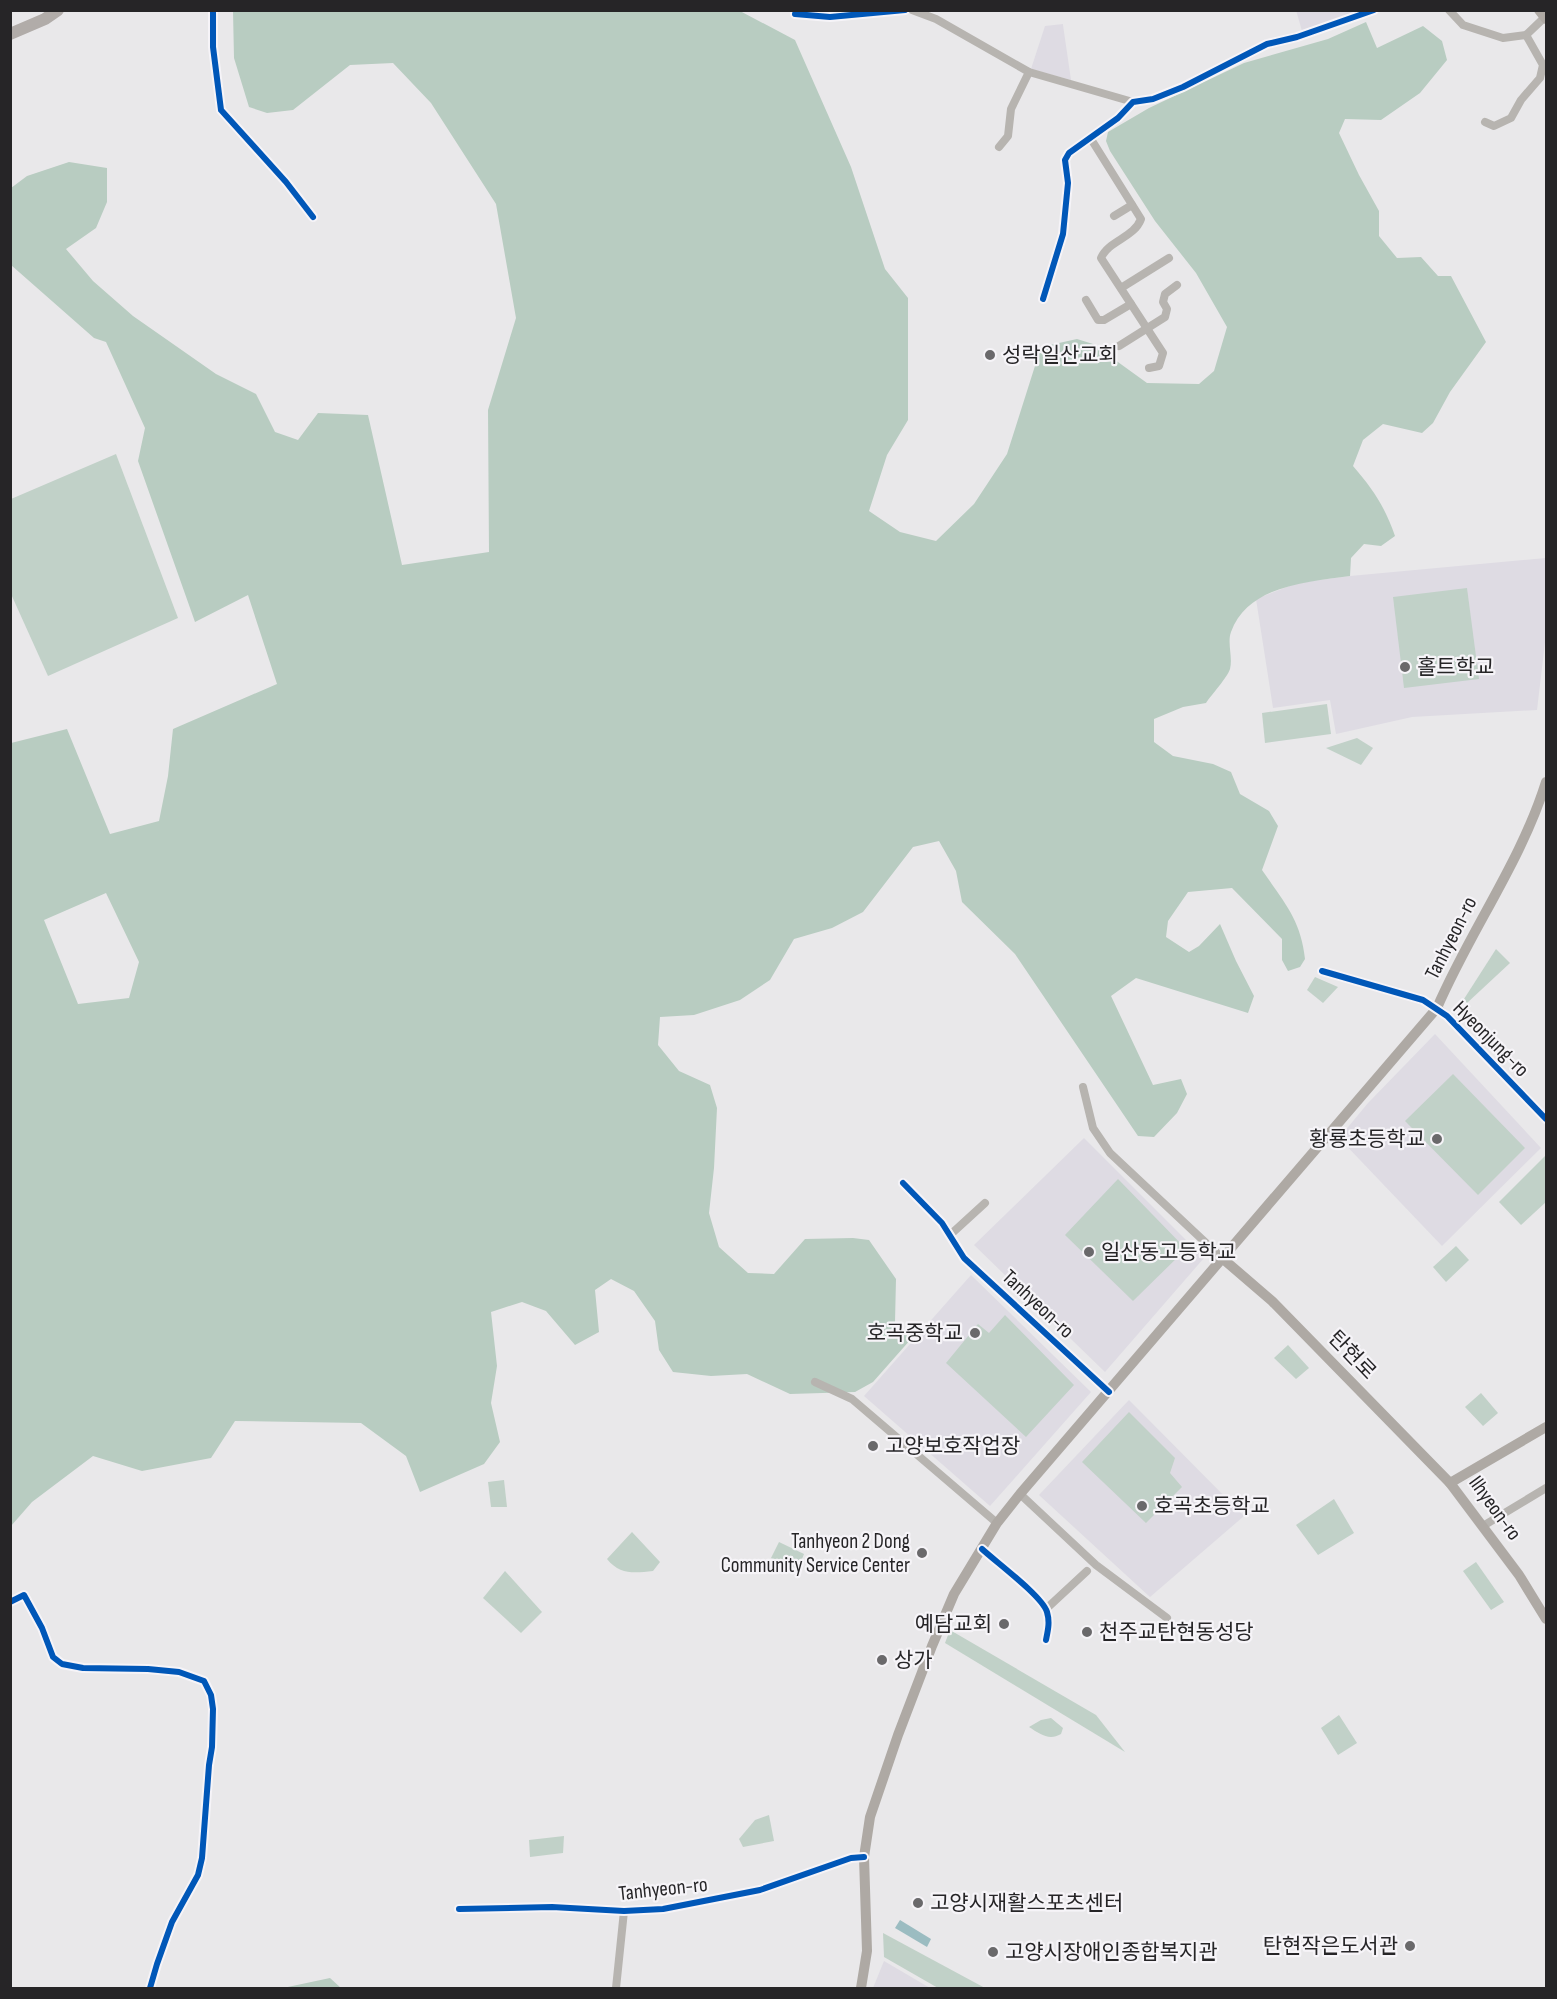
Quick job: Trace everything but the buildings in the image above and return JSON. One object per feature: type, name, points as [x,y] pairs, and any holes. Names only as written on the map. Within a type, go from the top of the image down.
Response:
[{"type":"main road","points":[[10,34],[45,19],[58,10]]},
{"type":"main road","name":"Tanhyeon-ro","points":[[861,1989],[867,1951],[864,1857],[870,1817],[907,1710],[954,1594],[997,1523],[1020,1494],[1437,1008],[1518,853],[1540,803],[1546,782]]},
{"type":"main road","name":"탄현로","points":[[1222,1258],[1272,1301],[1450,1484]]},
{"type":"main road","name":"Ilhyeon-ro","points":[[1546,1427],[1450,1484],[1519,1575],[1546,1619]]},
{"type":"street","points":[[213,10],[213,47],[221,110],[286,182],[312,217]]},
{"type":"street","points":[[795,14],[830,17],[905,10]]},
{"type":"street","points":[[912,10],[936,20],[1029,72],[1133,102],[1153,99],[1183,87],[1267,44],[1297,37],[1374,10]]},
{"type":"street","points":[[1449,10],[1463,25],[1503,38],[1526,35],[1543,15]]},
{"type":"street","points":[[1485,122],[1494,126],[1511,118],[1521,100],[1540,78],[1543,65],[1526,35]]},
{"type":"street","points":[[999,147],[1008,136],[1011,109],[1029,72]]},
{"type":"street","points":[[1042,298],[1063,234],[1068,183],[1065,160],[1069,153],[1119,118],[1133,102]]},
{"type":"street","points":[[1090,139],[1141,219],[1138,227],[1105,250],[1101,258],[1163,353],[1159,366],[1149,368]]},
{"type":"street","points":[[1114,216],[1132,205]]},
{"type":"street","points":[[1121,288],[1169,258]]},
{"type":"street","points":[[1119,346],[1165,317],[1167,309],[1163,302],[1165,294],[1177,285]]},
{"type":"street","points":[[1086,300],[1098,320],[1104,320],[1131,304]]},
{"type":"street","points":[[1322,971],[1423,1000],[1437,1008]]},
{"type":"street","name":"Hyeonjung-ro","points":[[1437,1008],[1546,1119]]},
{"type":"street","points":[[1083,1087],[1093,1128],[1110,1153],[1222,1258]]},
{"type":"street","name":"Tanhyeon-ro","points":[[903,1183],[942,1223],[964,1258],[1109,1392]]},
{"type":"street","points":[[950,1235],[985,1203]]},
{"type":"street","points":[[815,1382],[852,1399],[997,1523]]},
{"type":"street","points":[[1484,1526],[1546,1488]]},
{"type":"street","points":[[1020,1494],[1096,1565],[1167,1618]]},
{"type":"street","points":[[982,1549],[1038,1599],[1046,1609],[1050,1624],[1046,1640]]},
{"type":"street","points":[[1046,1609],[1087,1571]]},
{"type":"street","points":[[10,1602],[24,1595],[42,1628],[53,1657],[62,1664],[83,1668],[179,1672],[204,1681],[211,1695],[212,1747],[202,1858],[198,1875],[172,1922],[150,1989]]},
{"type":"street","name":"Tanhyeon-ro","points":[[459,1910],[552,1907],[624,1911],[663,1909],[760,1890],[851,1858],[864,1857]]},
{"type":"street","name":"Tanhyeon-ro","points":[[616,1989],[624,1911]]},
{"type":"shaded area","points":[[1296,10],[1362,11],[1302,31]]},
{"type":"shaded area","points":[[1063,24],[1071,80],[1031,69],[1045,26]]},
{"type":"shaded area","points":[[116,454],[178,618],[48,676],[11,594],[11,499]]},
{"type":"shaded area","name":"홀트학교","points":[[1546,558],[1546,634],[1537,710],[1412,717],[1336,734],[1330,700],[1273,708],[1256,599],[1297,583]]},
{"type":"shaded area","points":[[1467,588],[1479,679],[1404,688],[1393,597]]},
{"type":"shaded area","points":[[1327,704],[1331,734],[1265,743],[1262,713]]},
{"type":"shaded area","points":[[1357,738],[1373,748],[1361,765],[1326,748]]},
{"type":"shaded area","points":[[1496,949],[1510,963],[1467,1003],[1464,999]]},
{"type":"shaded area","points":[[1315,977],[1338,987],[1323,1003],[1307,990]]},
{"type":"shaded area","name":"황룡초등학교","points":[[1435,1034],[1541,1148],[1442,1246],[1339,1138],[1368,1103]]},
{"type":"shaded area","points":[[1453,1074],[1525,1148],[1478,1195],[1405,1121]]},
{"type":"shaded area","name":"일산동고등학교","points":[[1084,1138],[1204,1258],[1105,1372],[974,1245]]},
{"type":"shaded area","points":[[1545,1156],[1546,1202],[1521,1225],[1499,1202]]},
{"type":"shaded area","points":[[1118,1179],[1186,1249],[1133,1301],[1065,1235]]},
{"type":"shaded area","points":[[1456,1246],[1469,1260],[1446,1282],[1433,1267]]},
{"type":"shaded area","name":"호곡중학교","points":[[971,1275],[1091,1392],[990,1506],[864,1396]]},
{"type":"shaded area","points":[[1005,1315],[1074,1385],[1026,1437],[946,1363],[978,1324],[989,1333]]},
{"type":"shaded area","points":[[1288,1345],[1309,1368],[1296,1379],[1274,1358]]},
{"type":"shaded area","points":[[1481,1393],[1498,1413],[1483,1426],[1465,1407]]},
{"type":"shaded area","name":"호곡초등학교","points":[[1129,1400],[1244,1516],[1150,1597],[1039,1495]]},
{"type":"shaded area","points":[[1129,1412],[1175,1458],[1170,1473],[1182,1487],[1146,1523],[1082,1462]]},
{"type":"shaded area","points":[[504,1480],[507,1507],[491,1507],[488,1482]]},
{"type":"shaded area","points":[[1334,1499],[1354,1533],[1318,1555],[1296,1525]]},
{"type":"shaded area","points":[[632,1532],[660,1562],[653,1571],[622,1570],[607,1559]]},
{"type":"shaded area","points":[[779,1542],[804,1554],[798,1569],[771,1558]]},
{"type":"shaded area","points":[[1476,1562],[1504,1602],[1491,1610],[1463,1571]]},
{"type":"shaded area","points":[[505,1571],[542,1612],[521,1633],[483,1598]]},
{"type":"shaded area","points":[[950,1630],[1096,1715],[1125,1752],[945,1643]]},
{"type":"shaded area","points":[[1339,1715],[1357,1743],[1338,1755],[1321,1728]]},
{"type":"shaded area","points":[[1051,1718],[1063,1728],[1061,1734],[1057,1736],[1049,1737],[1029,1727],[1041,1720]]},
{"type":"shaded area","points":[[769,1815],[774,1841],[743,1847],[739,1839],[755,1820]]},
{"type":"shaded area","points":[[564,1836],[563,1853],[530,1857],[529,1840]]},
{"type":"shaded area","points":[[883,1933],[985,1988],[938,1988],[884,1957]]},
{"type":"shaded area","points":[[884,1961],[930,1988],[873,1988]]},
{"type":"green space","points":[[233,11],[740,11],[795,40],[851,167],[885,269],[908,298],[908,420],[887,455],[869,511],[900,532],[936,541],[974,504],[1007,454],[1041,347],[1077,339],[1093,344],[1147,383],[1199,384],[1214,371],[1227,327],[1196,273],[1155,221],[1110,151],[1106,141],[1108,132],[1149,108],[1244,63],[1328,39],[1366,22],[1377,48],[1423,26],[1442,41],[1447,60],[1420,93],[1381,120],[1345,119],[1339,133],[1379,211],[1379,236],[1397,258],[1421,257],[1438,276],[1451,276],[1486,342],[1450,392],[1433,423],[1422,433],[1383,424],[1363,440],[1353,466],[1378,499],[1395,536],[1381,546],[1364,544],[1351,558],[1350,576],[1298,584],[1265,595],[1251,604],[1239,616],[1231,632],[1230,669],[1206,703],[1183,707],[1154,719],[1154,742],[1173,756],[1213,764],[1231,772],[1240,794],[1269,811],[1278,826],[1262,870],[1295,922],[1300,933],[1305,959],[1300,967],[1288,971],[1282,960],[1282,939],[1232,888],[1188,892],[1168,921],[1166,937],[1189,952],[1199,946],[1220,924],[1254,996],[1248,1013],[1136,978],[1111,996],[1153,1085],[1181,1079],[1187,1094],[1177,1113],[1154,1137],[1138,1136],[1015,954],[962,902],[956,871],[939,841],[913,847],[863,912],[832,928],[794,939],[770,980],[740,1000],[694,1015],[660,1017],[658,1045],[679,1071],[710,1085],[717,1108],[709,1213],[719,1247],[748,1273],[774,1274],[805,1239],[869,1240],[896,1279],[895,1322],[911,1339],[873,1382],[855,1392],[790,1394],[747,1374],[711,1376],[673,1372],[659,1350],[655,1321],[634,1291],[611,1279],[595,1290],[599,1332],[575,1345],[546,1311],[522,1302],[491,1312],[497,1366],[491,1403],[500,1442],[484,1464],[420,1492],[406,1456],[361,1423],[235,1421],[211,1458],[142,1471],[93,1456],[32,1502],[11,1526],[11,743],[67,729],[110,834],[159,821],[168,776],[173,729],[277,684],[248,595],[195,622],[138,461],[145,428],[106,342],[94,338],[11,265],[11,188],[27,176],[69,162],[107,168],[107,202],[96,228],[66,249],[93,281],[133,316],[216,374],[256,394],[275,432],[298,440],[318,413],[368,415],[402,565],[489,552],[488,410],[516,318],[496,204],[431,103],[393,63],[350,65],[293,110],[267,113],[249,107],[234,58]],"holes":[[[106,893],[139,962],[129,998],[78,1004],[44,920]]]},
{"type":"green space","points":[[330,1978],[341,1988],[283,1988]]},
{"type":"water","points":[[900,1920],[931,1939],[927,1947],[895,1928]]},
{"type":"cycle path","points":[[213,10],[213,47],[221,110],[286,182],[313,217]]},
{"type":"cycle path","points":[[795,14],[830,17],[905,10]]},
{"type":"cycle path","points":[[1043,299],[1063,234],[1068,183],[1065,160],[1069,153],[1118,118],[1133,102],[1153,99],[1183,87],[1267,44],[1297,37],[1374,10]]},
{"type":"cycle path","points":[[1322,971],[1423,1000],[1447,1016],[1546,1119]]},
{"type":"cycle path","points":[[903,1183],[942,1223],[964,1258],[1109,1392]]},
{"type":"cycle path","points":[[982,1549],[1028,1588],[1043,1605],[1048,1619],[1046,1640]]},
{"type":"cycle path","points":[[10,1602],[24,1595],[42,1628],[53,1657],[62,1664],[83,1668],[179,1672],[204,1681],[211,1695],[212,1747],[202,1858],[198,1875],[172,1922],[150,1988]]},
{"type":"cycle path","points":[[459,1909],[552,1907],[624,1911],[663,1909],[760,1890],[851,1858],[864,1857]]},
{"type":"place","name":"성락일산교회","points":[[990,355]]},
{"type":"place","name":"홀트학교","points":[[1405,667]]},
{"type":"place","name":"황룡초등학교","points":[[1437,1139]]},
{"type":"place","name":"일산동고등학교","points":[[1089,1252]]},
{"type":"place","name":"호곡중학교","points":[[975,1333]]},
{"type":"place","name":"고양보호작업장","points":[[873,1446]]},
{"type":"place","name":"호곡초등학교","points":[[1142,1506]]},
{"type":"place","name":"Tanhyeon 2 Dong Community Service Center","points":[[922,1553]]},
{"type":"place","name":"예담교회","points":[[1004,1624]]},
{"type":"place","name":"천주교탄현동성당","points":[[1087,1632]]},
{"type":"place","name":"상가","points":[[882,1660]]},
{"type":"place","name":"고양시재활스포츠센터","points":[[918,1903]]},
{"type":"place","name":"탄현작은도서관","points":[[1410,1946]]},
{"type":"place","name":"고양시장애인종합복지관","points":[[993,1952]]}]
